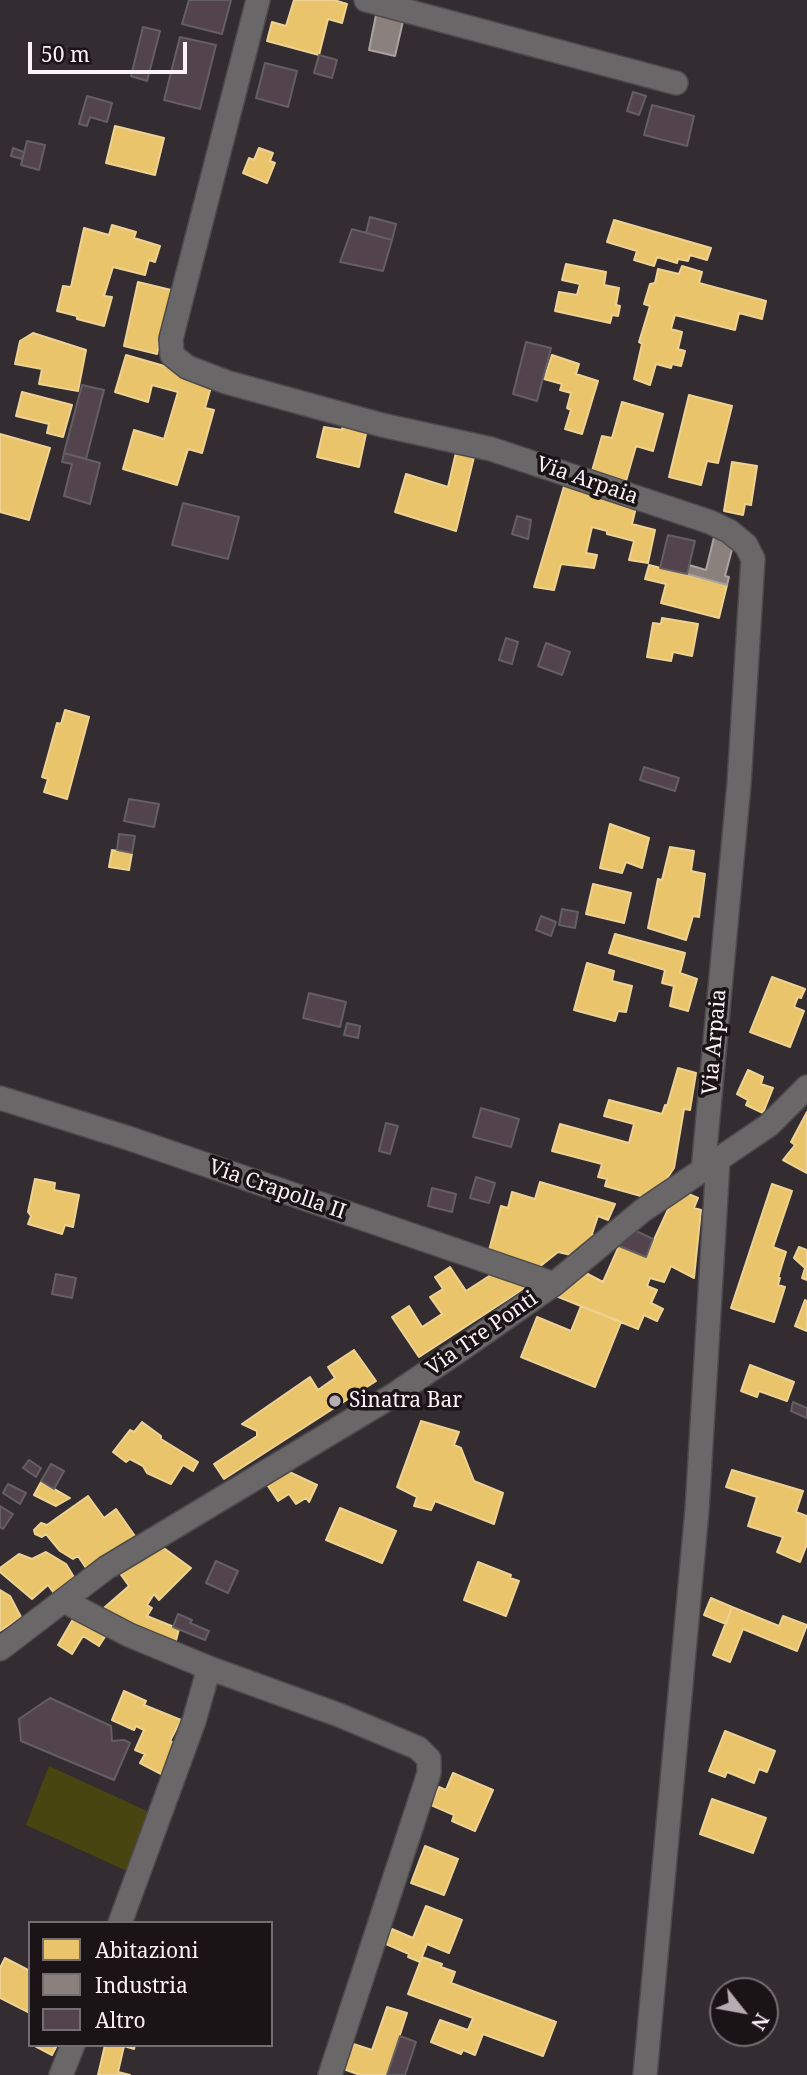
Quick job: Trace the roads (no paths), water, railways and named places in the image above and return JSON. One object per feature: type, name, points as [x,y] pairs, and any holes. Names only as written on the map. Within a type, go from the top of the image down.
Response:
[{"type":"street","name":"Via Arpaia","points":[[258,0],[172,339],[172,355],[187,367],[226,382],[382,425],[491,449],[710,522],[729,531],[746,545],[753,559],[711,1166]]},
{"type":"street","points":[[366,0],[677,82]]},
{"type":"street","name":"Via Tre Ponti","points":[[0,1649],[106,1568],[392,1396],[554,1284],[642,1211],[769,1125],[807,1087]]},
{"type":"street","name":"Via Crapolla II","points":[[0,1098],[128,1138],[554,1284]]},
{"type":"street","points":[[645,2075],[697,1510],[711,1166]]},
{"type":"street","points":[[64,1601],[129,1635],[418,1748],[429,1759],[429,1773],[330,2075]]},
{"type":"street","points":[[121,1921],[194,1721],[209,1668]]},
{"type":"street","points":[[61,2075],[72,2047]]},
{"type":"place","name":"Sinatra Bar","points":[[335,1401]]}]
